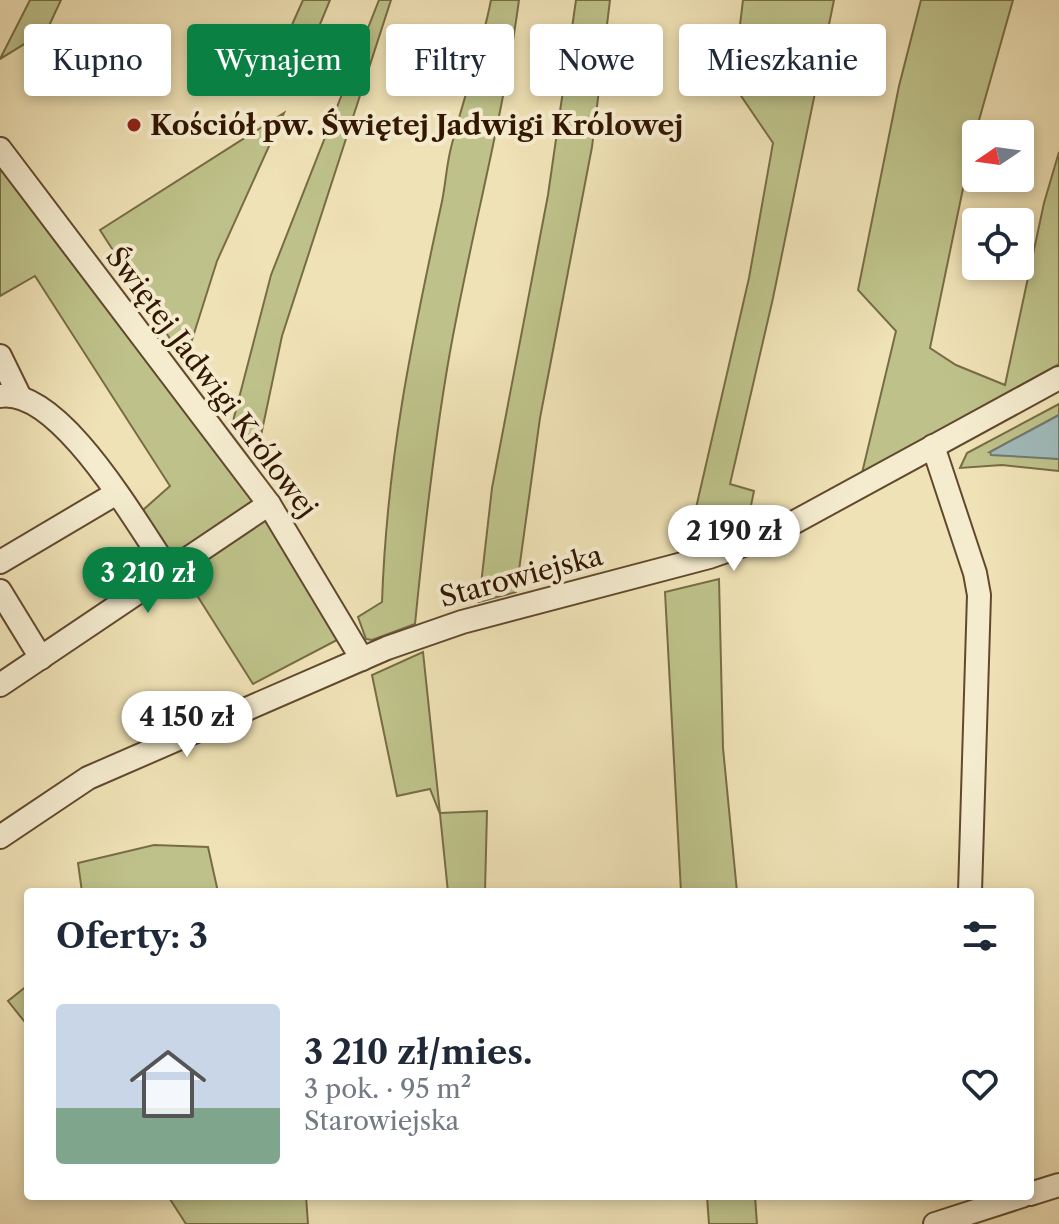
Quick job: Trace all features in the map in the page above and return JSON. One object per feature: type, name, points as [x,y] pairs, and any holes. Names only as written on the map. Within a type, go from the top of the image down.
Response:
[{"type":"street","name":"Świętej Jadwigi Królowej","points":[[0,149],[269,504],[362,659]]},
{"type":"street","points":[[0,356],[10,396],[46,411],[76,436],[170,572]]},
{"type":"street","name":"Starowiejska","points":[[0,837],[88,778],[362,659],[462,622],[750,544],[1059,378]]},
{"type":"street","points":[[933,446],[975,573],[979,595],[970,888]]},
{"type":"street","points":[[0,562],[115,494]]},
{"type":"street","points":[[0,685],[269,504]]},
{"type":"street","points":[[0,591],[41,658]]},
{"type":"street","points":[[1034,1193],[1059,1185]]},
{"type":"street","points":[[935,1224],[985,1201]]},
{"type":"green space","points":[[30,0],[61,0],[50,24],[24,24],[24,44],[0,59]]},
{"type":"green space","points":[[303,0],[330,0],[320,24],[292,24]]},
{"type":"green space","points":[[379,0],[391,0],[370,65],[370,24]]},
{"type":"green space","points":[[491,0],[519,0],[514,31],[514,24],[485,24]]},
{"type":"green space","points":[[576,0],[610,0],[607,24],[573,24]]},
{"type":"green space","points":[[743,0],[834,0],[829,24],[740,24]]},
{"type":"green space","points":[[921,0],[1013,0],[979,120],[962,120],[962,192],[930,348],[956,365],[1005,385],[1028,280],[1034,280],[1034,250],[1059,152],[1059,364],[862,473],[896,331],[858,290],[899,86]]},
{"type":"green space","points":[[341,96],[360,96],[282,336],[256,459],[232,425],[271,275]]},
{"type":"green space","points":[[465,96],[503,96],[444,386],[415,624],[372,640],[366,639],[358,617],[382,602],[389,500],[410,354]]},
{"type":"green space","points":[[562,96],[598,96],[592,147],[540,418],[516,592],[479,602],[492,488],[548,195]]},
{"type":"green space","points":[[741,96],[814,96],[773,298],[730,484],[754,491],[746,530],[690,549],[696,508],[749,278],[773,143]]},
{"type":"green space","points":[[284,113],[217,261],[185,362],[100,230]]},
{"type":"green space","points":[[0,164],[222,454],[302,576],[337,640],[253,684],[143,510],[170,486],[35,276],[0,296]]},
{"type":"green space","points":[[1059,404],[1059,415],[990,452],[1059,459],[1059,471],[1002,465],[960,468],[967,453]]},
{"type":"green space","points":[[719,579],[723,748],[737,888],[681,888],[665,592]]},
{"type":"green space","points":[[423,652],[440,813],[487,811],[485,888],[448,888],[440,814],[430,789],[397,796],[372,675]]},
{"type":"green space","points":[[154,845],[208,847],[217,888],[81,888],[78,863]]},
{"type":"green space","points":[[24,988],[24,1021],[8,1001]]},
{"type":"green space","points":[[171,1200],[306,1200],[308,1224],[186,1224]]},
{"type":"green space","points":[[707,1200],[755,1200],[757,1224],[709,1224]]},
{"type":"water","points":[[1059,415],[1059,459],[991,455],[990,452]]},
{"type":"place","name":"Kościół pw. Świętej Jadwigi Królowej","points":[[134,125]]}]
